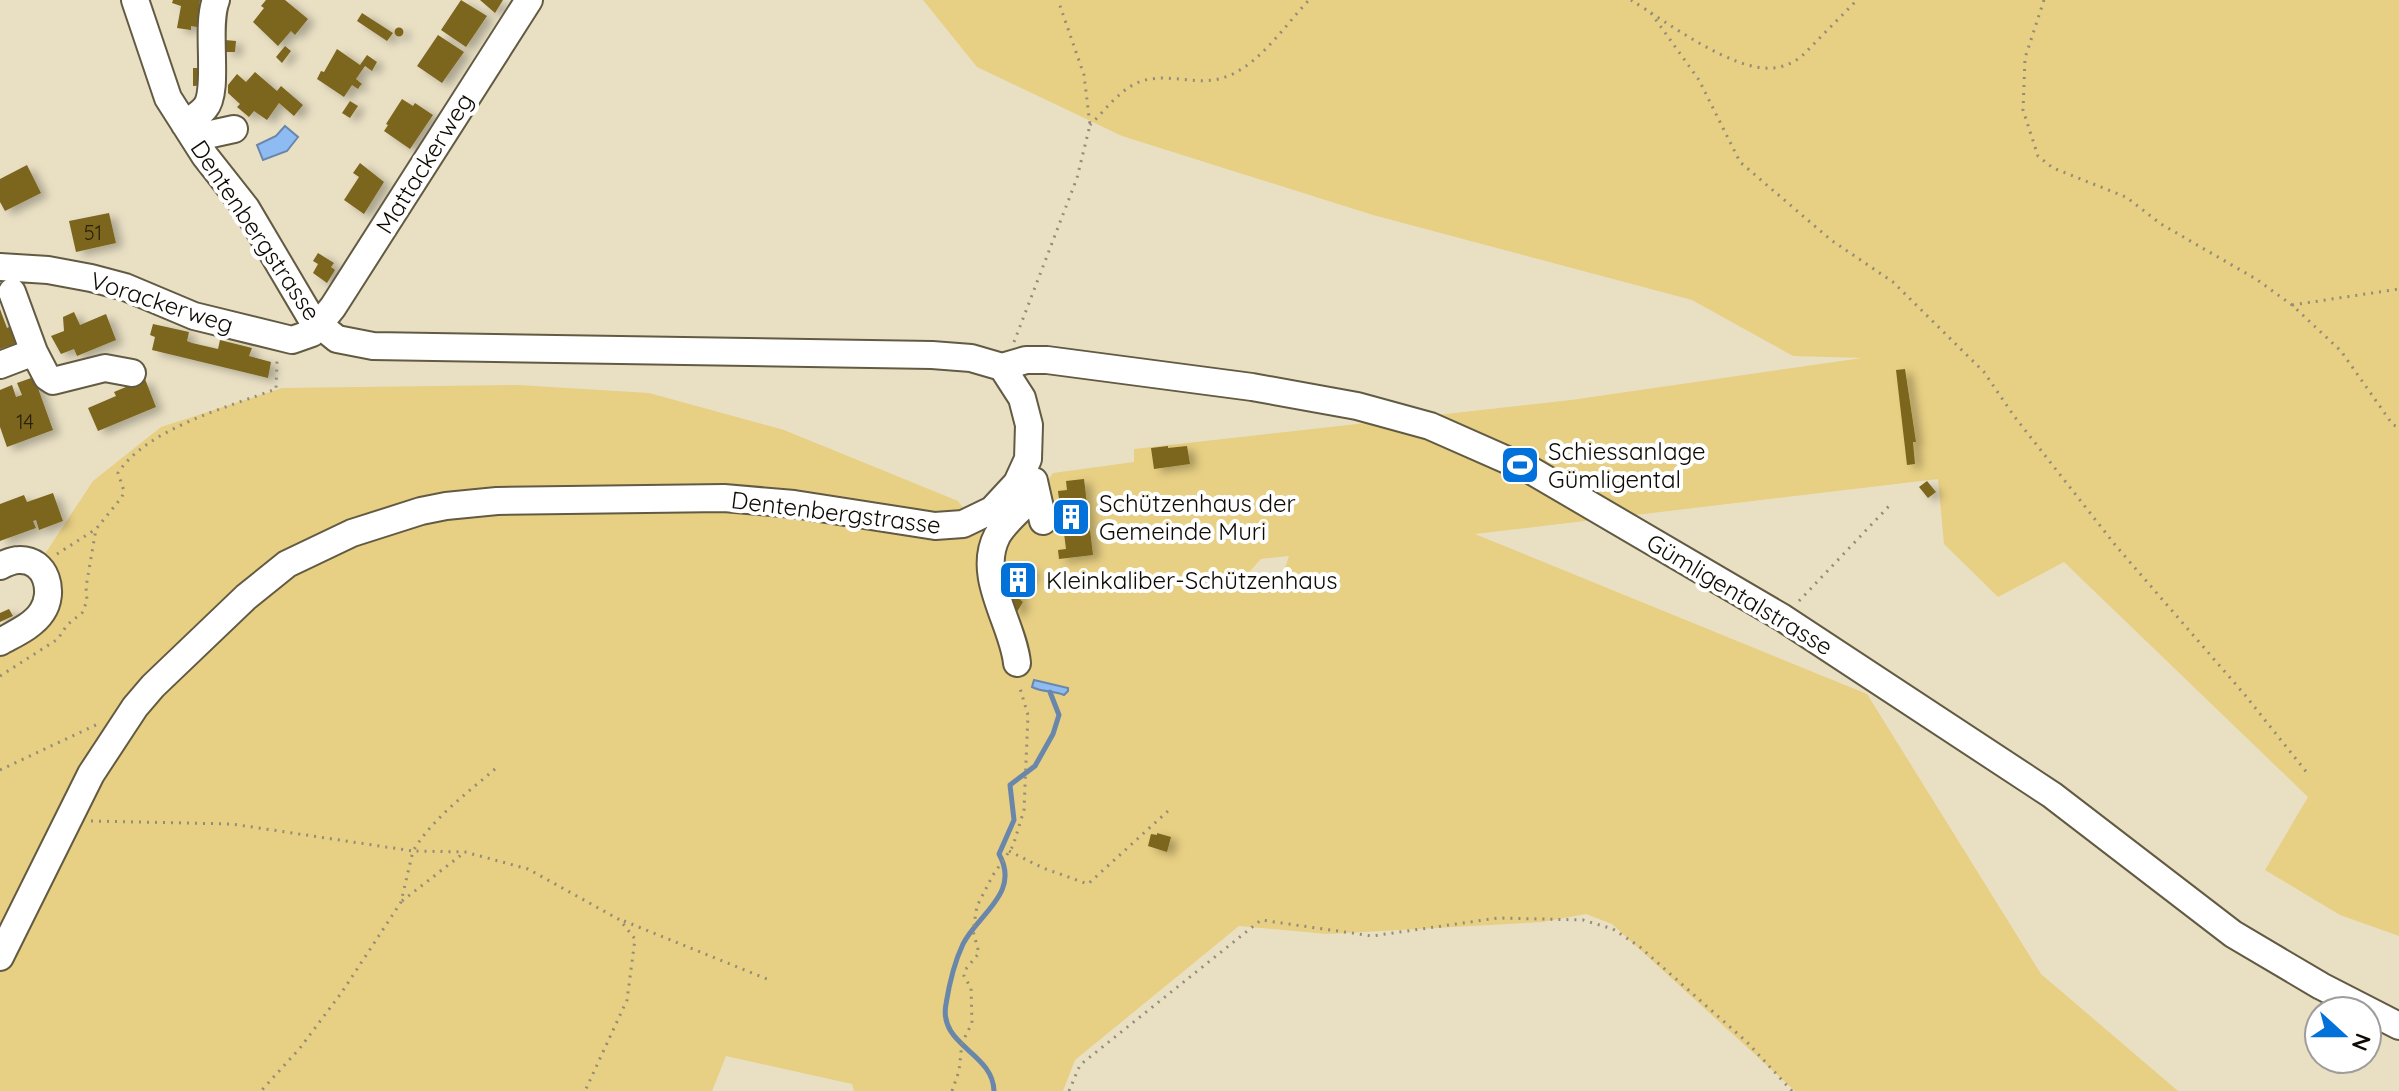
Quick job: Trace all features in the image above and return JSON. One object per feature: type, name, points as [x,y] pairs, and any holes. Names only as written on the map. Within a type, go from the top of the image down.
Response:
[{"type":"street","name":"Dentenbergstrasse","points":[[135,0],[168,98],[205,156],[246,208],[311,318],[337,339],[373,346],[932,355],[971,358],[1002,367]]},
{"type":"street","points":[[216,0],[211,12],[211,91],[207,106],[185,125],[202,136],[234,129]]},
{"type":"street","name":"Mattackerweg","points":[[319,325],[529,0]]},
{"type":"street","name":"Vorackerweg","points":[[0,267],[48,270],[91,278],[125,287],[194,316],[292,340],[312,333],[319,325]]},
{"type":"street","points":[[12,292],[34,352],[48,379],[53,381],[105,368],[132,373]]},
{"type":"street","points":[[0,365],[34,352]]},
{"type":"street","name":"Gümligentalstrasse","points":[[1002,367],[1026,360],[1047,360],[1252,387],[1357,406],[1430,426],[1532,471],[1783,618],[2052,795],[2233,934],[2321,986],[2399,1026]]},
{"type":"street","points":[[1002,367],[1016,387],[1027,413],[1030,438],[1026,464],[1033,475],[1043,521]]},
{"type":"street","name":"Dentenbergstrasse","points":[[0,957],[97,763],[135,707],[246,597],[287,564],[352,533],[421,511],[497,501],[724,498],[794,504],[949,526],[975,520],[992,510],[1017,483],[1026,464]]},
{"type":"street","points":[[1017,663],[993,579],[993,548],[1004,527],[1035,494]]},
{"type":"street","points":[[0,566],[18,560],[37,566],[48,582],[49,590],[45,607],[35,620],[0,642]]},
{"type":"path","points":[[1002,367],[1077,178],[1090,125],[1084,75],[1058,0]]},
{"type":"path","points":[[1090,125],[1116,98],[1139,81],[1214,81],[1232,75],[1253,60],[1309,0]]},
{"type":"path","points":[[1631,0],[1731,59],[1771,68],[1801,57],[1857,0]]},
{"type":"path","points":[[2044,0],[2025,58],[2023,110],[2038,156],[2053,168],[2126,197],[2161,224],[2256,279],[2292,305],[2341,351],[2393,425],[2399,427]]},
{"type":"path","points":[[1651,13],[1699,80],[1740,162],[1831,240],[1893,282],[1984,372],[2014,416],[2116,546],[2245,695],[2308,774]]},
{"type":"path","points":[[2292,305],[2399,289]]},
{"type":"path","points":[[37,566],[96,529],[105,519],[122,497],[124,491],[118,473],[126,459],[155,440],[203,416],[276,389],[277,363]]},
{"type":"path","points":[[1783,618],[1890,505]]},
{"type":"path","points":[[952,1091],[959,1071],[962,1043],[972,1023],[971,988],[964,976],[965,970],[979,953],[973,922],[983,893],[1019,831],[1024,810],[1028,715],[1018,682],[1017,663]]},
{"type":"path","points":[[0,770],[135,707]]},
{"type":"path","points":[[401,902],[413,851],[422,836],[495,769]]},
{"type":"path","points":[[1009,851],[1056,874],[1088,884],[1168,811]]},
{"type":"path","points":[[68,821],[232,824],[413,851],[465,852],[528,869],[620,920],[767,979]]},
{"type":"path","points":[[261,1091],[300,1048],[342,992],[401,902],[465,852]]},
{"type":"path","points":[[1069,1091],[1080,1065],[1261,920],[1372,936],[1498,918],[1583,920],[1613,929],[1640,947],[1747,1042],[1792,1091]]},
{"type":"path","points":[[585,1091],[627,1000],[635,939],[620,920]]},
{"type":"shaded area","points":[[923,0],[2399,0],[2399,936],[2340,915],[2265,870],[2308,797],[2064,562],[1998,597],[1944,544],[1938,479],[1475,534],[1867,694],[2041,974],[2178,1091],[1795,1091],[1612,924],[1586,914],[1542,922],[1327,934],[1239,926],[1075,1060],[1063,1091],[854,1091],[852,1084],[726,1056],[712,1091],[0,1091],[0,642],[35,620],[37,566],[93,481],[161,427],[282,388],[518,385],[649,393],[784,430],[958,501],[988,541],[989,562],[1053,473],[1134,462],[1134,449],[1571,400],[1862,358],[1793,356],[1692,300],[1373,215],[1122,136],[977,67]],"holes":[[[1289,556],[1281,580],[1240,582],[1261,559]]]},
{"type":"water","points":[[285,126],[298,137],[287,151],[263,160],[257,145],[276,136]]},
{"type":"water","points":[[1034,680],[1068,688],[1068,691],[1064,695],[1036,689],[1032,687]]},
{"type":"building","points":[[173,0],[200,0],[197,27],[191,26],[191,30],[177,28],[181,6],[172,3]]},
{"type":"building","points":[[266,0],[285,0],[308,19],[295,35],[291,31],[278,46],[253,22]]},
{"type":"building","points":[[461,0],[487,16],[466,47],[441,30]]},
{"type":"building","points":[[480,0],[503,0],[495,13]]},
{"type":"building","points":[[362,13],[393,33],[387,41],[357,21]]},
{"type":"building","points":[[399,28],[403,32],[399,36],[395,32]]},
{"type":"building","points":[[438,35],[464,52],[442,83],[417,66]]},
{"type":"building","points":[[225,40],[236,41],[235,52],[225,52]]},
{"type":"building","points":[[285,46],[291,51],[282,63],[276,57]]},
{"type":"building","points":[[337,49],[360,65],[367,55],[377,62],[372,71],[365,66],[356,79],[362,84],[358,89],[352,85],[344,97],[317,79]]},
{"type":"building","points":[[193,68],[207,68],[207,85],[193,86]]},
{"type":"building","points":[[255,72],[277,91],[281,86],[303,105],[294,116],[279,103],[267,120],[254,111],[249,117],[237,107],[240,104],[228,93],[228,85],[237,74],[246,82]]},
{"type":"building","points":[[402,99],[413,106],[415,103],[433,115],[410,149],[384,131]]},
{"type":"building","points":[[350,101],[358,106],[350,118],[342,113]]},
{"type":"building","points":[[360,163],[384,182],[364,214],[344,200],[359,177],[353,173]]},
{"type":"building","points":[[27,165],[41,193],[5,211],[0,202],[0,179]]},
{"type":"building","points":[[109,213],[116,243],[76,252],[69,221]]},
{"type":"building","points":[[318,253],[334,263],[331,267],[335,270],[327,283],[313,273],[318,264],[313,261]]},
{"type":"building","points":[[0,309],[17,343],[0,349]]},
{"type":"building","points":[[74,312],[80,325],[106,314],[116,340],[77,356],[74,349],[61,354],[51,336],[64,331],[63,317]]},
{"type":"building","points":[[153,324],[189,332],[187,341],[192,343],[218,349],[220,340],[252,348],[249,356],[271,362],[268,378],[152,350],[155,337],[150,335]]},
{"type":"building","points":[[1905,369],[1916,442],[1913,442],[1915,464],[1907,465],[1896,370]]},
{"type":"building","points":[[34,377],[53,430],[7,447],[0,427],[0,390],[12,385],[16,397],[22,395],[17,383]]},
{"type":"building","points":[[145,379],[156,407],[98,431],[88,408],[116,396],[114,392]]},
{"type":"building","points":[[1187,446],[1190,464],[1154,469],[1151,448]]},
{"type":"building","name":"Schützenhaus der Gemeinde Muri","points":[[1084,479],[1093,555],[1059,559],[1058,550],[1066,549],[1063,525],[1055,526],[1053,508],[1060,507],[1058,491],[1067,490],[1066,481]]},
{"type":"building","points":[[1927,481],[1936,492],[1928,498],[1919,487]]},
{"type":"building","points":[[53,493],[63,521],[39,530],[36,520],[33,521],[36,528],[0,541],[0,504],[24,495],[27,502]]},
{"type":"building","name":"Kleinkaliber-Schützenhaus","points":[[1020,562],[1034,571],[1017,597],[1023,602],[1015,615],[1003,588]]},
{"type":"building","points":[[9,609],[13,616],[0,622],[0,613]]},
{"type":"building","points":[[1151,834],[1171,837],[1167,852],[1148,846]]},
{"type":"waterway","points":[[994,1091],[985,1067],[950,1030],[946,1004],[963,944],[1001,892],[1005,880],[999,854],[1014,820],[1010,785],[1035,766],[1053,734],[1059,715],[1050,692]]},
{"type":"place","name":"Schiessanlage Gümligental","points":[[1520,465]]},
{"type":"place","name":"Schützenhaus der Gemeinde Muri","points":[[1071,517]]},
{"type":"place","name":"Kleinkaliber-Schützenhaus","points":[[1018,580]]}]
